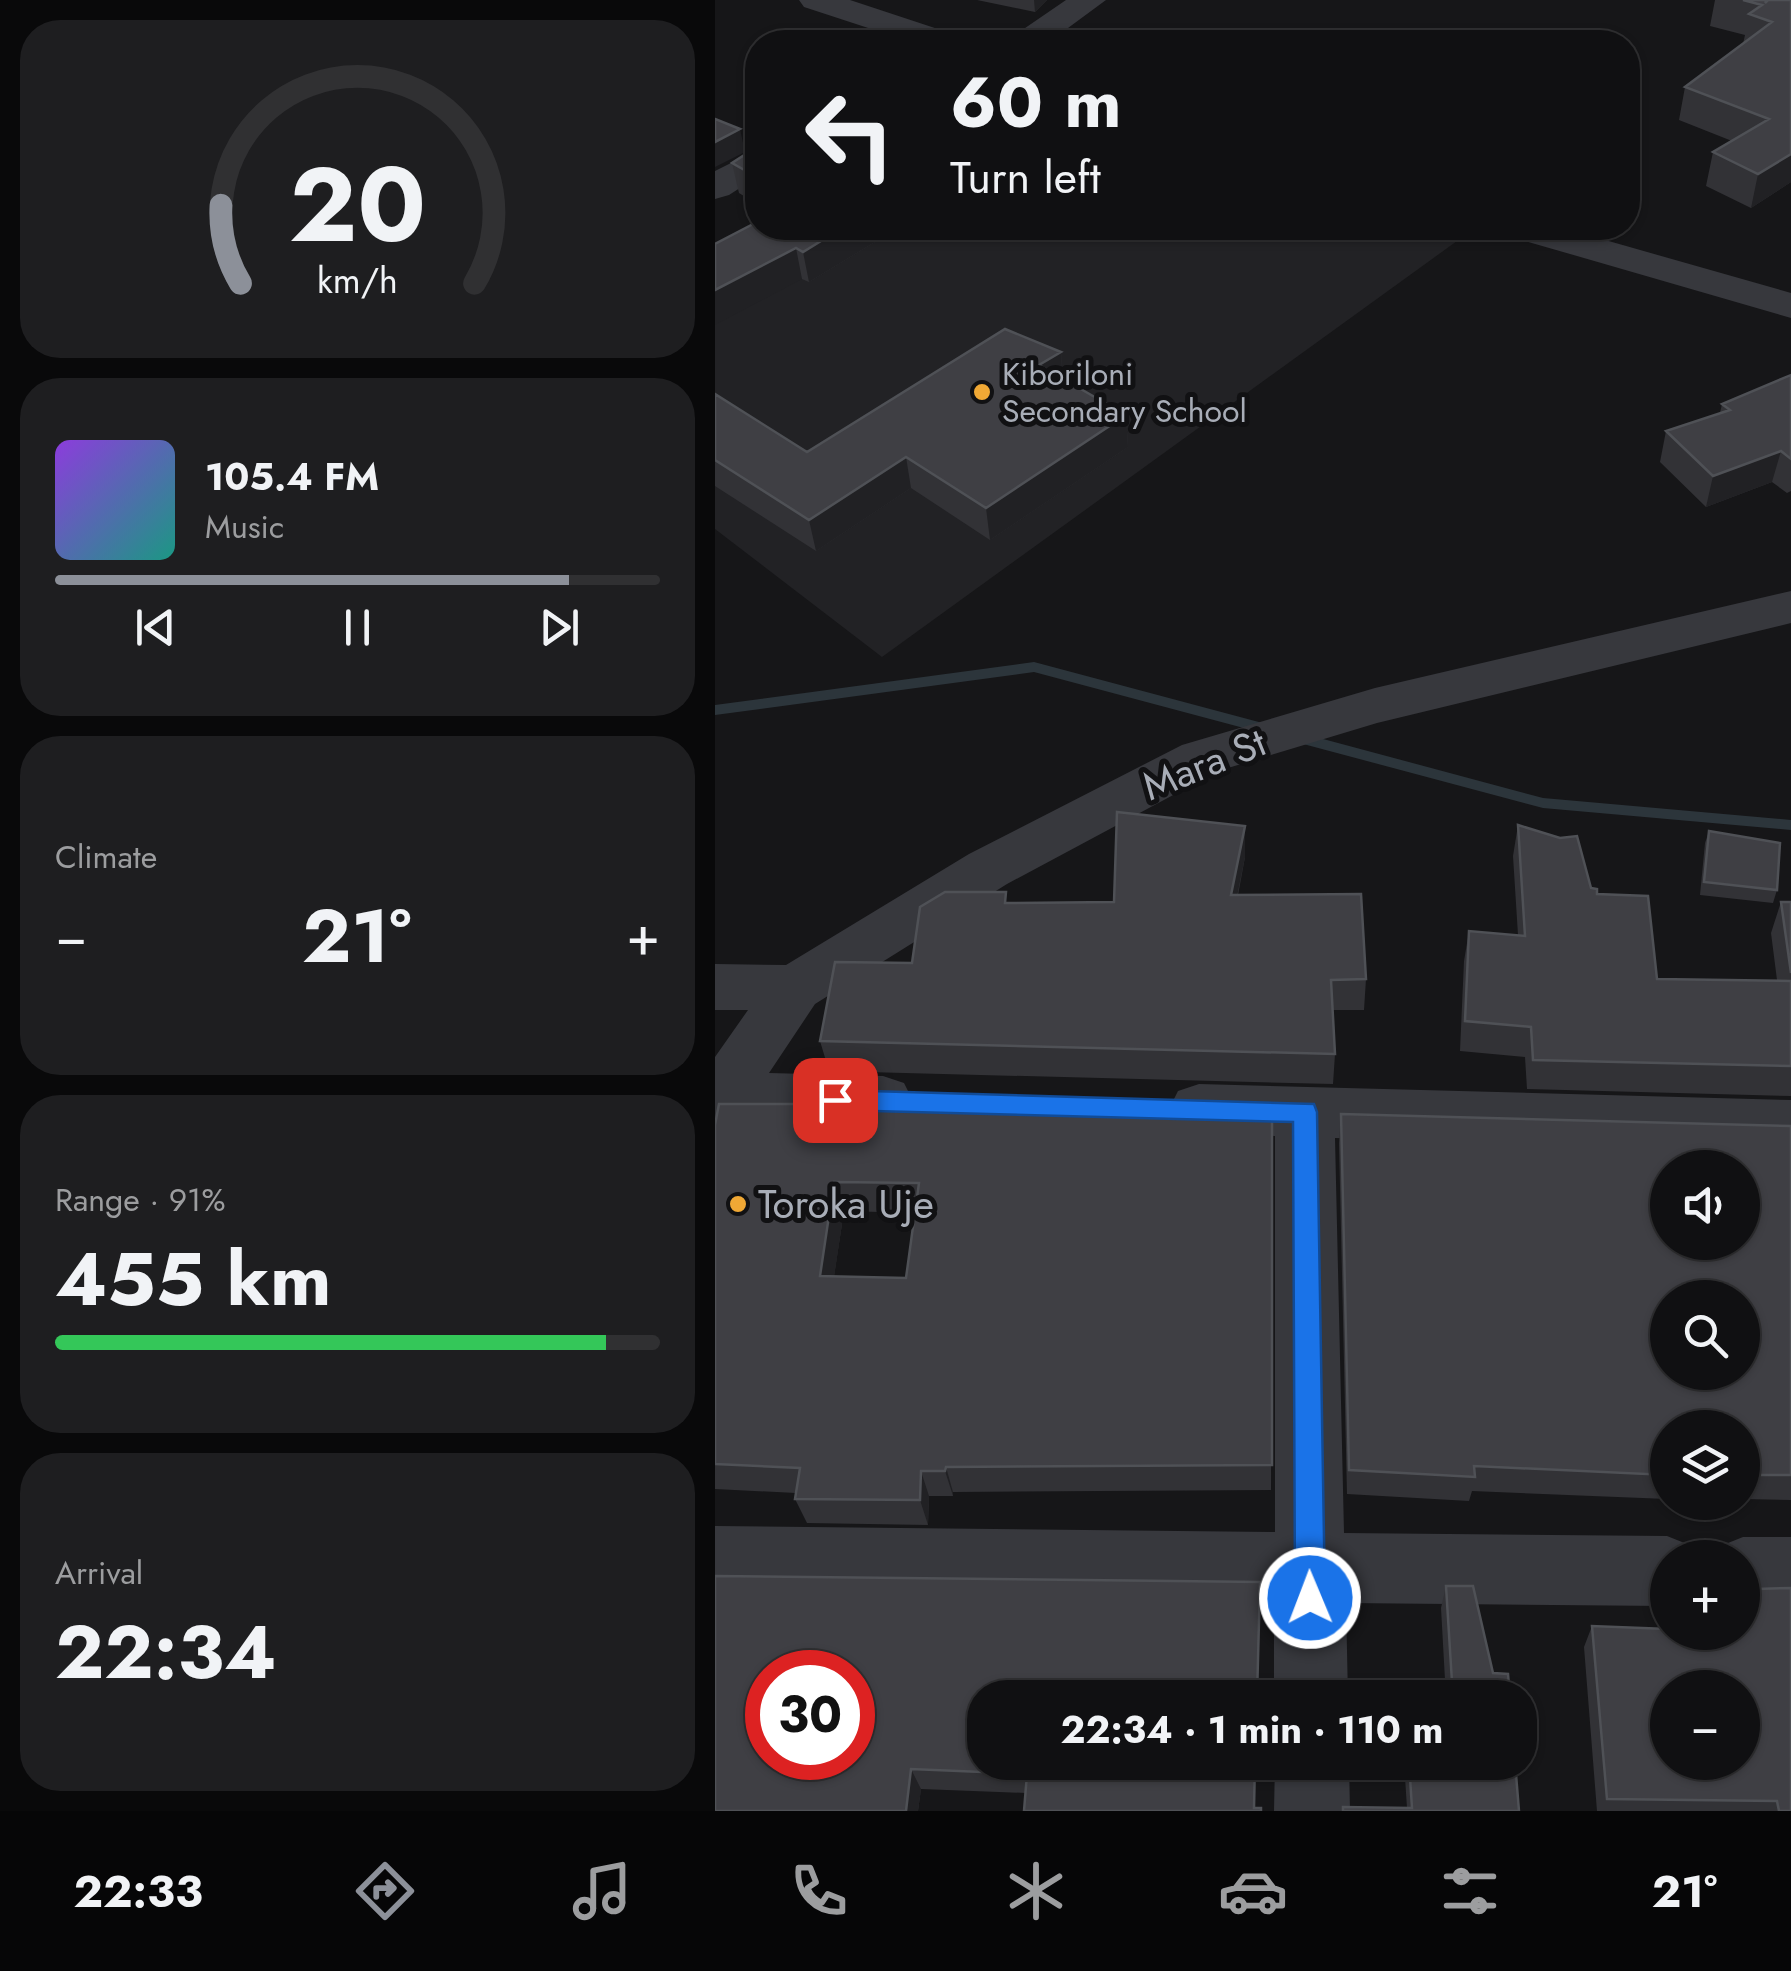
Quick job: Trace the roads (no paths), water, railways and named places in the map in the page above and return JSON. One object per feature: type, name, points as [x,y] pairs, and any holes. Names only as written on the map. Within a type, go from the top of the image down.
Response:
[{"type":"street","points":[[816,0],[907,30]]},
{"type":"street","points":[[1045,30],[1089,0]]},
{"type":"street","points":[[715,187],[745,168]]},
{"type":"street","points":[[1563,240],[1791,306]]},
{"type":"street","name":"Mara St","points":[[717,1101],[795,988],[1006,860],[1199,758],[1299,728],[1790,608]]},
{"type":"street","points":[[715,987],[795,988]]},
{"type":"street","points":[[717,1101],[933,1102]]},
{"type":"street","points":[[1149,1108],[1791,1126]]},
{"type":"street","points":[[1305,1112],[1311,1680]]},
{"type":"street","points":[[715,1561],[1650,1570]]},
{"type":"street","points":[[1760,1572],[1791,1572]]},
{"type":"street","points":[[1312,1780],[1312,1811]]},
{"type":"waterway","points":[[715,710],[1034,667],[1270,730]]},
{"type":"waterway","points":[[1297,737],[1543,803],[1791,825]]},
{"type":"place","name":"Kiboriloni Secondary School","points":[[982,392]]},
{"type":"place","name":"Toroka Uje","points":[[738,1204]]}]
